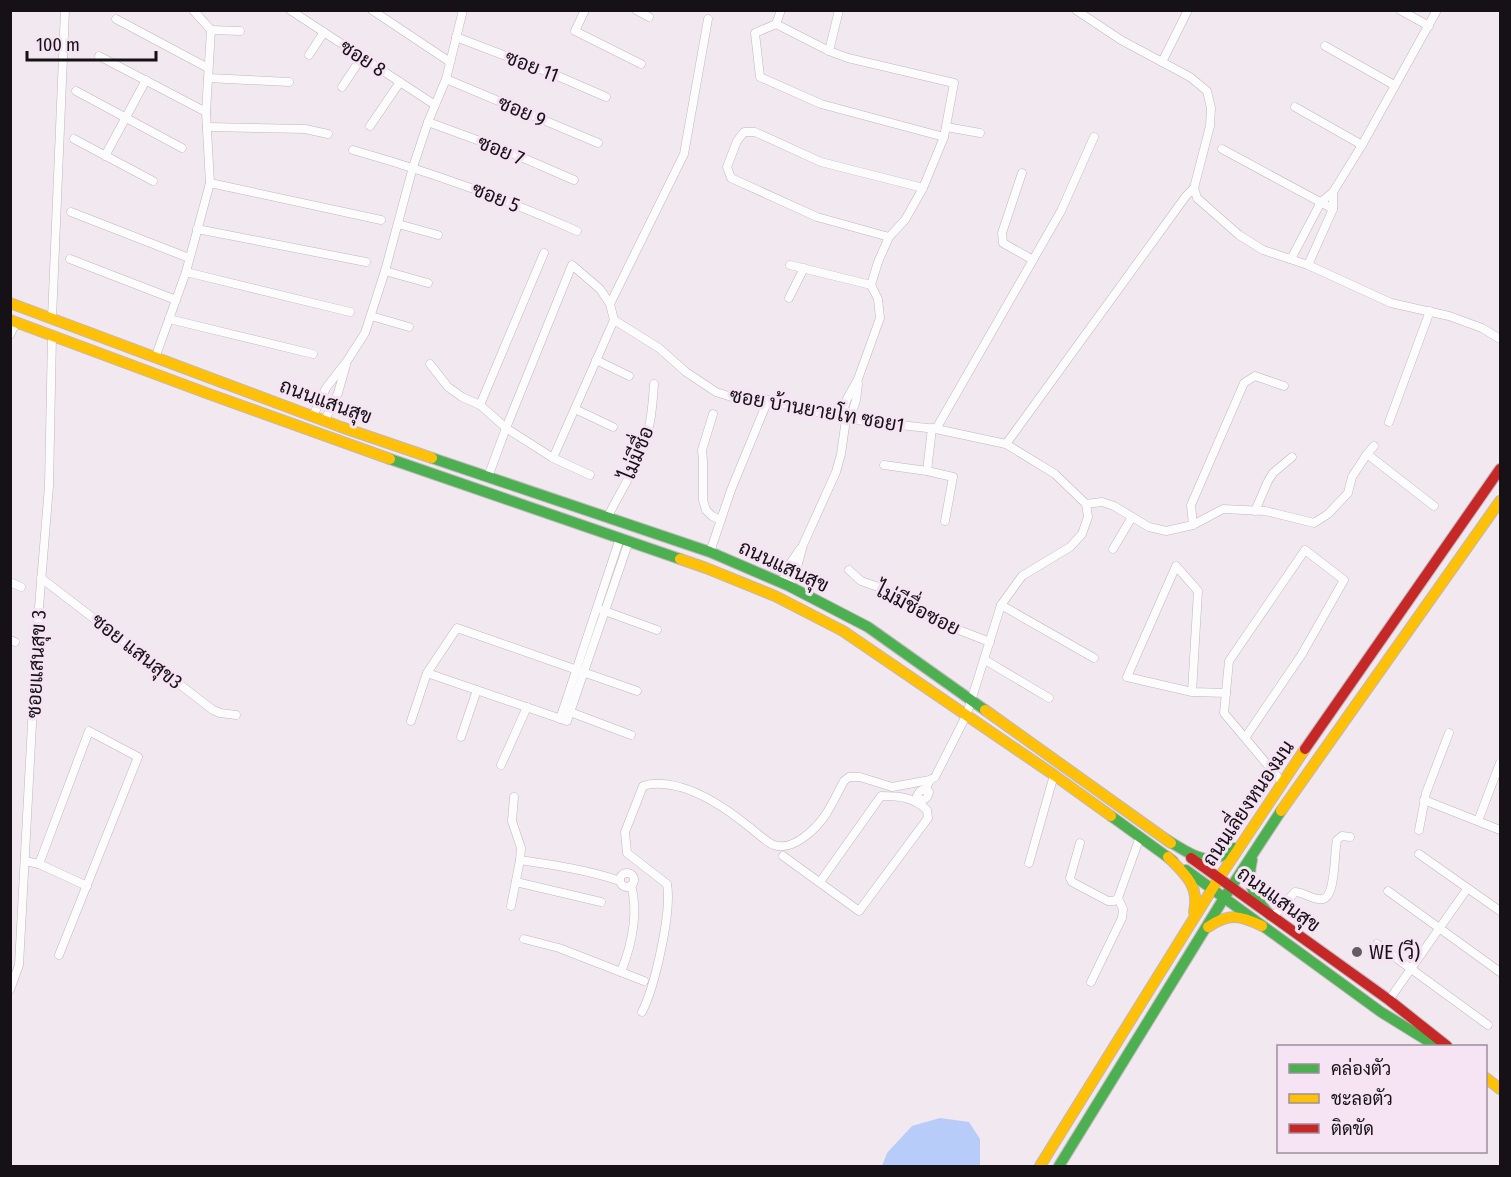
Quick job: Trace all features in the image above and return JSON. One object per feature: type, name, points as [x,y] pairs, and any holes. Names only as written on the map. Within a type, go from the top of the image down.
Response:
[{"type":"main road","name":"ถนนแสนสุข","points":[[15,305],[313,416],[710,552],[785,584],[868,627],[1389,1000],[1445,1045]]},
{"type":"main road","points":[[13,321],[15,305]]},
{"type":"main road","name":"ถนนแสนสุข","points":[[13,321],[472,488],[706,568],[775,596],[843,631],[1054,775],[1381,1012],[1433,1045]]},
{"type":"main road","name":"ถนนเลี่ยงหนองมน","points":[[1040,1167],[1249,832],[1500,469]]},
{"type":"main road","points":[[472,488],[480,483],[480,478],[474,472]]},
{"type":"main road","points":[[497,496],[495,487],[503,482]]},
{"type":"main road","name":"ถนนเลี่ยงหนองมน","points":[[1059,1167],[1262,839],[1302,779],[1500,501]]},
{"type":"main road","points":[[1472,512],[1487,521]]},
{"type":"main road","points":[[1167,840],[1198,857],[1215,860],[1229,854],[1249,832]]},
{"type":"main road","points":[[1262,839],[1251,863],[1249,882],[1257,900],[1272,916]]},
{"type":"main road","points":[[1168,857],[1191,881],[1196,893],[1196,906],[1186,930]]},
{"type":"main road","points":[[1204,930],[1217,920],[1229,916],[1244,917],[1262,926]]},
{"type":"main road","points":[[1487,1079],[1500,1089]]},
{"type":"street","points":[[52,318],[65,10]]},
{"type":"street","points":[[193,10],[211,30],[240,31]]},
{"type":"street","name":"ซอย 8","points":[[290,10],[435,105]]},
{"type":"street","points":[[372,10],[450,62]]},
{"type":"street","points":[[313,416],[326,388],[365,333],[371,316],[386,271],[413,167],[446,79],[462,13],[453,10]]},
{"type":"street","points":[[585,10],[575,32],[641,64]]},
{"type":"street","points":[[636,10],[649,17]]},
{"type":"street","points":[[781,10],[776,24],[756,33],[760,77],[821,104],[944,137]]},
{"type":"street","points":[[829,51],[839,10]]},
{"type":"street","points":[[1006,444],[1194,188],[1210,126],[1211,108],[1207,91],[1190,77],[1121,40],[1076,10]]},
{"type":"street","points":[[1162,62],[1188,10]]},
{"type":"street","points":[[1400,10],[1429,26]]},
{"type":"street","points":[[1291,260],[1321,202],[1333,192],[1362,145],[1437,10]]},
{"type":"street","points":[[116,19],[208,68]]},
{"type":"street","points":[[610,304],[684,154],[708,19]]},
{"type":"street","points":[[776,24],[848,58],[954,83],[944,137],[922,188],[905,220],[889,237],[878,262],[871,285],[878,299],[880,318],[858,379],[856,400],[846,418],[842,453],[836,472],[803,545],[790,564],[785,584]]},
{"type":"street","points":[[155,358],[186,272],[210,183],[206,112],[211,30]]},
{"type":"street","points":[[309,55],[324,32]]},
{"type":"street","name":"ซอย 11","points":[[456,37],[606,97]]},
{"type":"street","points":[[1325,46],[1394,85]]},
{"type":"street","points":[[99,56],[206,112]]},
{"type":"street","points":[[342,87],[362,57]]},
{"type":"street","points":[[208,78],[289,82]]},
{"type":"street","name":"ซอย 9","points":[[446,79],[598,143]]},
{"type":"street","points":[[105,156],[146,80]]},
{"type":"street","points":[[370,126],[400,82]]},
{"type":"street","points":[[76,91],[182,148]]},
{"type":"street","points":[[1295,107],[1362,145]]},
{"type":"street","name":"ซอย 7","points":[[428,122],[507,151],[574,180]]},
{"type":"street","points":[[207,127],[305,129],[328,134]]},
{"type":"street","points":[[946,127],[980,133]]},
{"type":"street","points":[[889,237],[817,217],[731,178],[727,167],[737,141],[744,132],[755,132],[821,162],[922,188]]},
{"type":"street","points":[[927,471],[934,428],[1061,212],[1095,137]]},
{"type":"street","points":[[74,139],[153,181]]},
{"type":"street","points":[[1222,149],[1333,209]]},
{"type":"street","name":"ซอย 5","points":[[353,150],[474,188],[577,231]]},
{"type":"street","points":[[1022,173],[1002,233],[1003,243],[1033,260]]},
{"type":"street","points":[[210,183],[381,220]]},
{"type":"street","points":[[1194,188],[1197,198],[1239,235],[1263,250],[1308,265],[1391,303],[1449,316],[1482,328],[1500,339]]},
{"type":"street","points":[[1308,265],[1333,209],[1333,192]]},
{"type":"street","points":[[71,212],[189,258]]},
{"type":"street","points":[[398,224],[438,235]]},
{"type":"street","points":[[197,229],[366,262]]},
{"type":"street","points":[[480,405],[544,253]]},
{"type":"street","points":[[70,259],[176,300]]},
{"type":"street","points":[[488,477],[572,265],[600,289],[610,304],[614,320],[553,458]]},
{"type":"street","points":[[790,265],[871,285]]},
{"type":"street","points":[[789,298],[804,268]]},
{"type":"street","points":[[386,271],[428,283]]},
{"type":"street","points":[[186,272],[350,312]]},
{"type":"street","points":[[1389,422],[1430,311]]},
{"type":"street","points":[[371,316],[408,327]]},
{"type":"street","points":[[169,319],[313,354]]},
{"type":"street","name":"ซอย บ้านยายโท ซอย1","points":[[614,320],[659,348],[686,372],[716,392],[744,401],[768,400],[846,418],[934,428],[1006,444],[1055,474],[1086,504]]},
{"type":"street","points":[[10,335],[13,321]]},
{"type":"street","name":"ซอยแสนสุข 3","points":[[10,990],[19,965],[48,486],[52,336]]},
{"type":"street","points":[[596,360],[629,376]]},
{"type":"street","points":[[325,420],[338,393],[347,361]]},
{"type":"street","points":[[430,364],[448,387],[462,397],[480,405],[506,428],[553,458],[590,475]]},
{"type":"street","points":[[1193,525],[1191,504],[1244,383],[1255,376],[1284,386]]},
{"type":"street","name":"ไม่มีชื่อ","points":[[607,518],[638,459],[648,433],[654,384]]},
{"type":"street","points":[[710,552],[731,490],[768,400]]},
{"type":"street","points":[[575,410],[613,427]]},
{"type":"street","points":[[713,414],[702,450],[703,500],[706,510],[721,520]]},
{"type":"street","points":[[642,1012],[662,946],[669,895],[667,884],[627,853],[625,832],[643,786],[651,783],[676,786],[695,792],[729,810],[773,845],[784,846],[796,843],[818,824],[826,815],[844,781],[849,777],[860,777],[892,787],[928,784],[935,777],[966,716],[1001,605],[1022,576],[1070,547],[1082,534],[1088,517],[1086,504],[1102,502],[1114,506],[1149,527],[1166,531],[1193,525],[1222,509],[1265,511],[1314,523],[1328,514],[1348,493],[1352,477],[1374,446]]},
{"type":"street","points":[[1367,454],[1434,506]]},
{"type":"street","points":[[1255,511],[1268,481],[1292,457]]},
{"type":"street","points":[[884,465],[953,477],[945,521]]},
{"type":"street","points":[[1113,549],[1132,517]]},
{"type":"street","points":[[615,571],[616,552],[625,539]]},
{"type":"street","points":[[427,673],[567,721],[601,610],[615,571],[625,555],[625,539]]},
{"type":"street","points":[[1245,738],[1302,654],[1344,580],[1305,550],[1228,661],[1224,713],[1245,738],[1282,782]]},
{"type":"street","points":[[616,552],[625,555]]},
{"type":"street","points":[[1192,692],[1198,591],[1176,566],[1127,677],[1192,692],[1226,693]]},
{"type":"street","name":"ไม่มีชื่อซอย","points":[[849,570],[861,581],[905,599],[936,620],[990,642]]},
{"type":"street","name":"ซอย แสนสุข3","points":[[41,578],[213,710],[236,715]]},
{"type":"street","points":[[10,582],[21,587]]},
{"type":"street","points":[[1001,605],[1094,658]]},
{"type":"street","points":[[601,610],[657,630]]},
{"type":"street","points":[[411,721],[427,673],[457,628],[637,691]]},
{"type":"street","points":[[985,660],[1049,698]]},
{"type":"street","points":[[560,719],[581,672]]},
{"type":"street","points":[[460,737],[477,690]]},
{"type":"street","points":[[501,765],[527,707]]},
{"type":"street","points":[[570,712],[631,735]]},
{"type":"street","points":[[39,864],[89,732],[138,757],[59,955]]},
{"type":"street","points":[[1419,830],[1424,801],[1449,733]]},
{"type":"street","points":[[1478,821],[1500,763]]},
{"type":"street","points":[[1029,863],[1054,775]]},
{"type":"street","points":[[919,802],[928,796],[928,784]]},
{"type":"street","points":[[783,856],[859,911],[928,818],[927,810],[919,802],[898,796],[881,796],[820,882]]},
{"type":"street","points":[[511,906],[521,848],[512,821],[514,797]]},
{"type":"street","points":[[1424,801],[1500,830]]},
{"type":"street","points":[[1272,916],[1295,892],[1302,892],[1319,899],[1326,898],[1332,882],[1337,840],[1342,836],[1350,837]]},
{"type":"street","points":[[1080,843],[1070,878],[1072,882],[1108,901],[1114,901],[1118,898],[1140,837]]},
{"type":"street","points":[[1419,854],[1500,911]]},
{"type":"street","points":[[520,860],[557,865],[606,876],[620,881],[625,886],[631,885]]},
{"type":"street","points":[[25,861],[39,864],[87,886]]},
{"type":"street","points":[[621,972],[631,945],[634,920],[631,885],[634,879],[632,875],[640,863]]},
{"type":"street","points":[[620,881],[624,874],[632,875]]},
{"type":"street","points":[[516,882],[601,902]]},
{"type":"street","points":[[1389,1000],[1467,889]]},
{"type":"street","points":[[1388,891],[1500,972]]},
{"type":"street","points":[[1091,982],[1122,918],[1123,909],[1118,898]]},
{"type":"street","points":[[524,939],[559,948],[644,981]]},
{"type":"street","points":[[1377,944],[1488,1025]]},
{"type":"water","points":[[940,1118],[969,1122],[980,1139],[980,1166],[882,1166],[887,1153],[912,1126]]},
{"type":"traffic: fast","points":[[432,458],[710,552],[789,586],[868,627],[985,710]]},
{"type":"traffic: fast","points":[[390,459],[680,559]]},
{"type":"traffic: fast","points":[[1059,1166],[1224,898],[1281,811]]},
{"type":"traffic: fast","points":[[1111,816],[1173,861]]},
{"type":"traffic: fast","points":[[1167,840],[1200,858],[1208,859],[1225,855],[1234,848]]},
{"type":"traffic: fast","points":[[1252,860],[1251,884],[1270,915]]},
{"type":"traffic: fast","points":[[1186,870],[1381,1012],[1434,1045]]},
{"type":"traffic: slow","points":[[10,303],[341,427],[432,458]]},
{"type":"traffic: slow","points":[[10,320],[390,459]]},
{"type":"traffic: slow","points":[[1281,811],[1500,501]]},
{"type":"traffic: slow","points":[[680,559],[775,596],[843,631],[1111,816]]},
{"type":"traffic: slow","points":[[985,710],[1171,843]]},
{"type":"traffic: slow","points":[[1040,1166],[1219,878],[1305,749]]},
{"type":"traffic: slow","points":[[1168,857],[1190,881],[1195,895],[1194,912]]},
{"type":"traffic: slow","points":[[1208,927],[1222,919],[1235,917],[1262,926]]},
{"type":"traffic: slow","points":[[1487,1079],[1500,1089]]},
{"type":"traffic: jam","points":[[1305,749],[1500,469]]},
{"type":"traffic: jam","points":[[1191,858],[1389,1000],[1446,1045]]},
{"type":"place","name":"WE (วี)","points":[[1357,952]]}]
